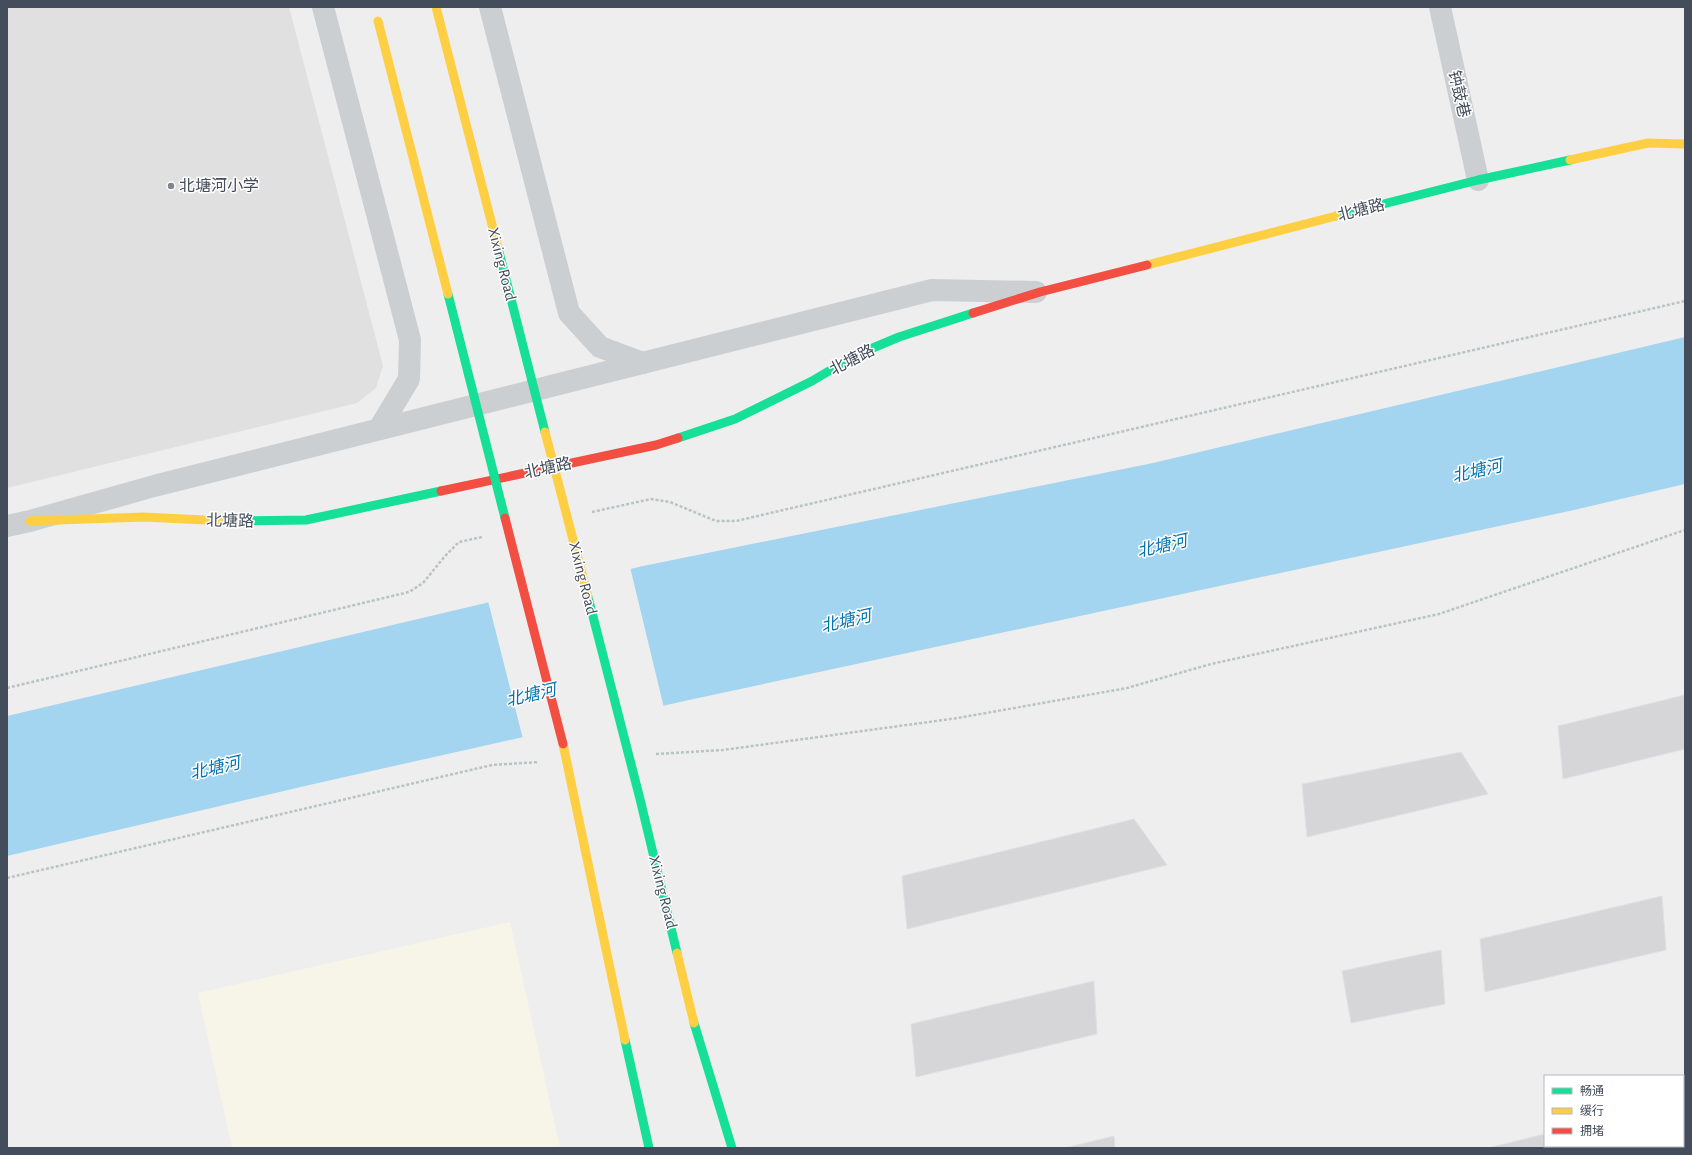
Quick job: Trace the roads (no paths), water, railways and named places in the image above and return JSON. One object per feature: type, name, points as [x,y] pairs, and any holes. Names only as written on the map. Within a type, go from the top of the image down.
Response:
[{"type":"main road","name":"Xixing Road","points":[[436,7],[640,799],[694,1023],[732,1148]]},
{"type":"main road","points":[[377,18],[569,768],[625,1040],[649,1148]]},
{"type":"main road","name":"北塘路","points":[[30,521],[144,517],[239,522],[306,520],[656,445],[735,419],[812,381],[856,355],[899,337],[1040,292],[1478,180],[1648,143],[1685,144]]},
{"type":"street","points":[[323,7],[410,340],[409,379],[380,429]]},
{"type":"street","points":[[490,7],[568,313],[600,347],[643,363]]},
{"type":"street","name":"钟鼓巷","points":[[1440,7],[1478,180]]},
{"type":"street","name":"北塘路","points":[[7,526],[30,521],[154,486],[932,290],[1040,292]]},
{"type":"water","name":"北塘河","points":[[1685,337],[1685,484],[1574,510],[689,700],[318,783],[7,856],[7,716],[643,566],[1153,463]]},
{"type":"place","name":"北塘河小学","points":[[171,186]]}]
